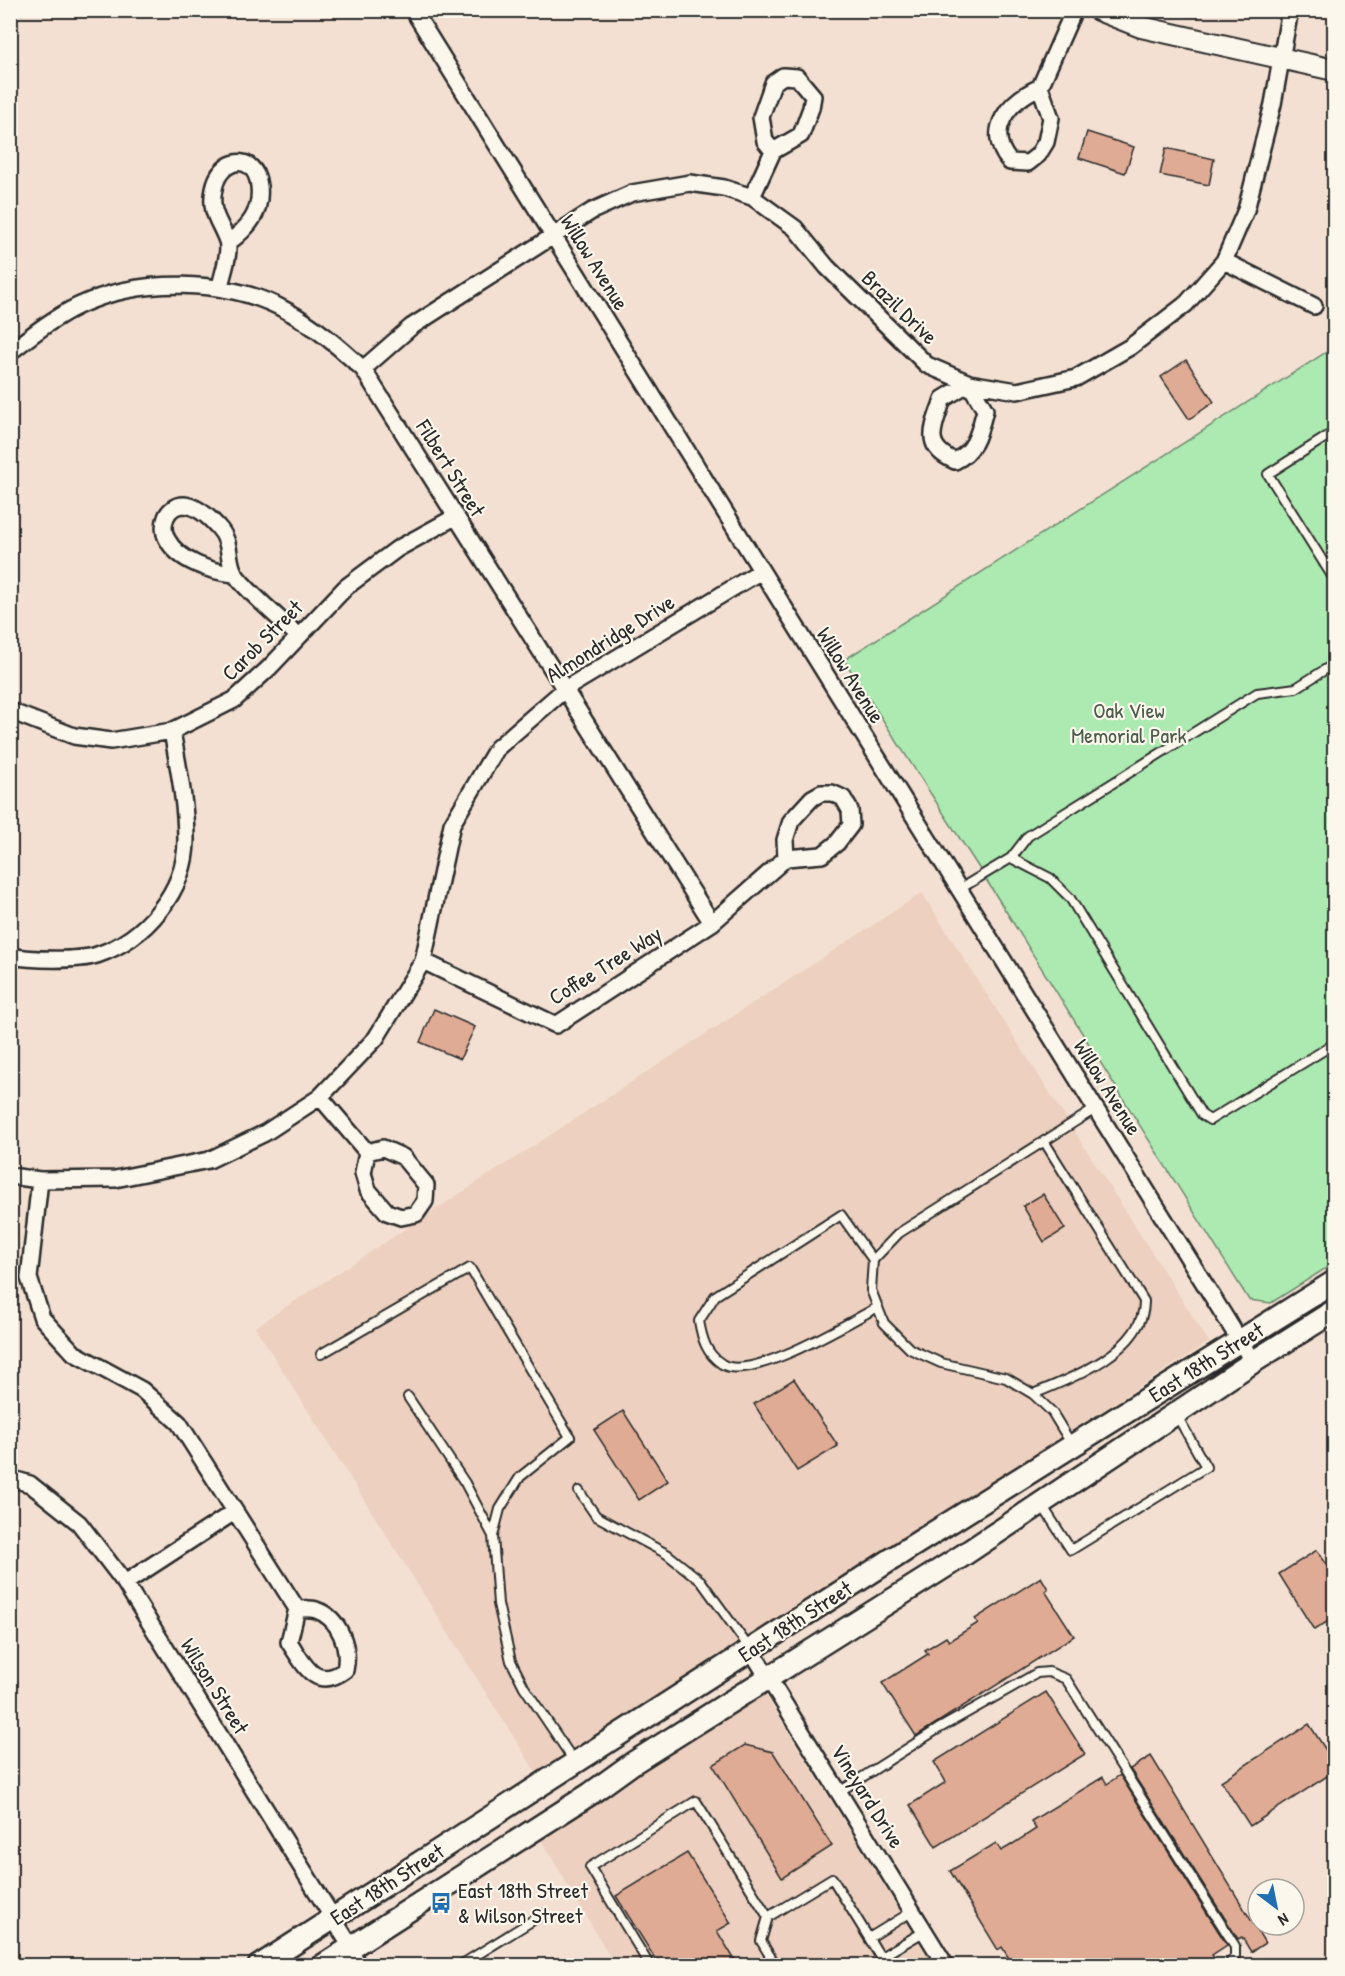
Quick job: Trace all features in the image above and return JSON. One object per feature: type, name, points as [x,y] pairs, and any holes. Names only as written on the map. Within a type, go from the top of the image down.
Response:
[{"type":"main road","name":"East 18th Street","points":[[259,1965],[1072,1446],[1335,1282]]},
{"type":"main road","name":"East 18th Street","points":[[322,1965],[590,1794],[633,1763],[1041,1503],[1253,1362],[1335,1311]]},
{"type":"street","name":"Willow Avenue","points":[[413,10],[1253,1362]]},
{"type":"street","points":[[1040,87],[1051,118],[1046,142],[1038,155],[1028,163],[1010,162],[1001,151],[998,135],[1005,112],[1020,96],[1040,87],[1074,10]]},
{"type":"street","points":[[1098,10],[1141,27],[1335,70]]},
{"type":"street","name":"Brazil Drive","points":[[363,369],[411,327],[592,211],[632,193],[690,183],[724,188],[752,197],[795,228],[826,267],[927,365],[969,383],[1017,391],[1076,378],[1130,348],[1176,311],[1224,261],[1246,210],[1282,58],[1290,10]]},
{"type":"street","points":[[752,197],[773,151],[801,135],[813,96],[797,77],[783,76],[773,83],[760,117],[765,141],[773,151]]},
{"type":"street","points":[[220,287],[228,243],[215,215],[214,189],[218,176],[226,166],[238,162],[248,164],[257,174],[256,215],[248,228],[228,243]]},
{"type":"street","points":[[1224,261],[1314,306]]},
{"type":"street","name":"Filbert Street","points":[[10,352],[45,325],[80,305],[124,292],[166,285],[220,287],[285,310],[336,345],[363,369],[712,923]]},
{"type":"street","points":[[969,383],[985,410],[975,444],[967,456],[955,461],[942,455],[934,446],[932,431],[943,399],[969,383]]},
{"type":"street","points":[[234,574],[230,549],[218,527],[197,509],[185,505],[169,512],[164,522],[163,532],[169,544],[197,566],[234,574],[298,636]]},
{"type":"street","name":"Carob Street","points":[[10,711],[74,736],[102,740],[111,741],[172,731],[234,700],[346,587],[398,549],[455,517]]},
{"type":"street","name":"Almondridge Drive","points":[[10,1176],[40,1180],[115,1179],[209,1160],[265,1133],[320,1097],[376,1038],[423,961],[452,824],[497,748],[565,689],[761,571]]},
{"type":"street","points":[[10,956],[28,959],[96,955],[143,930],[178,883],[186,841],[181,784],[172,731]]},
{"type":"street","points":[[712,923],[786,858],[822,855],[837,843],[851,825],[850,810],[843,798],[832,793],[821,793],[812,798],[790,821],[785,840],[786,858]]},
{"type":"street","name":"Coffee Tree Way","points":[[423,961],[556,1025],[712,923]]},
{"type":"street","points":[[320,1097],[367,1152]]},
{"type":"street","points":[[383,1148],[404,1156],[426,1185],[425,1201],[416,1214],[401,1217],[387,1212],[368,1190],[363,1173],[367,1152],[383,1148]]},
{"type":"street","points":[[40,1180],[29,1278],[42,1318],[74,1353],[142,1390],[179,1423],[297,1609],[289,1642],[310,1673],[322,1679],[335,1678],[345,1670],[348,1656],[345,1643],[331,1619],[316,1610],[297,1609]]},
{"type":"street","name":"Wilson Street","points":[[10,1478],[30,1484],[80,1523],[125,1583],[351,1947]]},
{"type":"street","points":[[125,1583],[234,1512]]},
{"type":"street","name":"Vineyard Drive","points":[[751,1650],[946,1965]]},
{"type":"lane","points":[[1335,432],[1268,474],[1335,579]]},
{"type":"lane","points":[[958,890],[1011,858],[1028,836],[1257,693],[1296,688],[1335,664]]},
{"type":"lane","points":[[1011,858],[1061,886],[1202,1115],[1210,1120],[1335,1044]]},
{"type":"lane","points":[[873,1260],[899,1233],[1095,1109]]},
{"type":"lane","points":[[1033,1394],[1079,1376],[1101,1362],[1140,1324],[1144,1311],[1144,1301],[1044,1141]]},
{"type":"lane","points":[[878,1307],[772,1361],[739,1370],[722,1365],[704,1345],[699,1321],[715,1296],[841,1215],[873,1260],[871,1290],[878,1307],[884,1323],[910,1349],[941,1363],[1006,1378],[1033,1394],[1052,1412],[1072,1446]]},
{"type":"lane","points":[[321,1354],[470,1268],[570,1437],[520,1477],[500,1509],[494,1536],[498,1604],[511,1661],[524,1687],[575,1762]]},
{"type":"lane","points":[[408,1397],[465,1483],[494,1536]]},
{"type":"lane","points":[[1041,1503],[1071,1550],[1206,1467],[1176,1414]]},
{"type":"lane","points":[[579,1491],[596,1516],[667,1554],[701,1581],[751,1650]]},
{"type":"lane","points":[[839,1792],[938,1729],[1037,1673],[1049,1672],[1065,1679],[1235,1946],[1235,1956],[1228,1965]]},
{"type":"lane","points":[[650,1965],[590,1867],[696,1801],[768,1917]]},
{"type":"lane","points":[[776,1965],[761,1941],[768,1917],[832,1878],[886,1965]]},
{"type":"lane","points":[[869,1938],[913,1911]]},
{"type":"lane","points":[[459,1965],[543,1914]]},
{"type":"lane","points":[[881,1957],[925,1931]]},
{"type":"lane","points":[[351,1947],[364,1965]]},
{"type":"shaded area","points":[[922,893],[1209,1342],[537,1774],[255,1327]]},
{"type":"shaded area","points":[[763,1691],[933,1965],[615,1965],[539,1836]]},
{"type":"green space","name":"Oak View Memorial Park","points":[[1334,347],[1334,1263],[1271,1303],[1249,1300],[977,865],[844,660]]},
{"type":"building","points":[[1087,132],[1134,147],[1125,173],[1079,158]]},
{"type":"building","points":[[1166,148],[1214,159],[1209,185],[1160,175]]},
{"type":"building","points":[[1186,360],[1214,402],[1189,419],[1161,377]]},
{"type":"building","points":[[434,1009],[475,1027],[460,1059],[420,1042]]},
{"type":"building","points":[[1043,1194],[1065,1229],[1044,1242],[1023,1206]]},
{"type":"building","points":[[794,1379],[838,1446],[797,1471],[754,1404]]},
{"type":"building","points":[[623,1411],[668,1481],[639,1500],[594,1430]]},
{"type":"building","points":[[1317,1550],[1335,1577],[1335,1617],[1314,1630],[1279,1574]]},
{"type":"building","points":[[1041,1577],[1048,1589],[1045,1591],[1074,1636],[916,1736],[882,1683],[928,1654],[925,1650],[946,1637],[949,1641],[978,1623],[975,1619]]},
{"type":"building","points":[[1046,1692],[1085,1754],[936,1847],[910,1805],[946,1782],[934,1762]]},
{"type":"building","points":[[1309,1724],[1335,1764],[1335,1771],[1250,1826],[1221,1781]]},
{"type":"building","points":[[745,1745],[773,1752],[832,1846],[782,1878],[713,1765]]},
{"type":"building","points":[[1151,1756],[1246,1912],[1246,1937],[1261,1937],[1265,1943],[1251,1952],[1242,1937],[1238,1939],[1130,1769]]},
{"type":"building","points":[[1120,1775],[1227,1945],[1212,1955],[1219,1965],[1013,1965],[1002,1947],[998,1950],[950,1871],[996,1843],[1001,1851],[1036,1829],[1031,1821],[1103,1777],[1107,1784]]},
{"type":"building","points":[[687,1853],[731,1923],[717,1931],[738,1965],[659,1965],[616,1896]]},
{"type":"place","name":"East 18th Street & Wilson Street","points":[[441,1903]]}]
